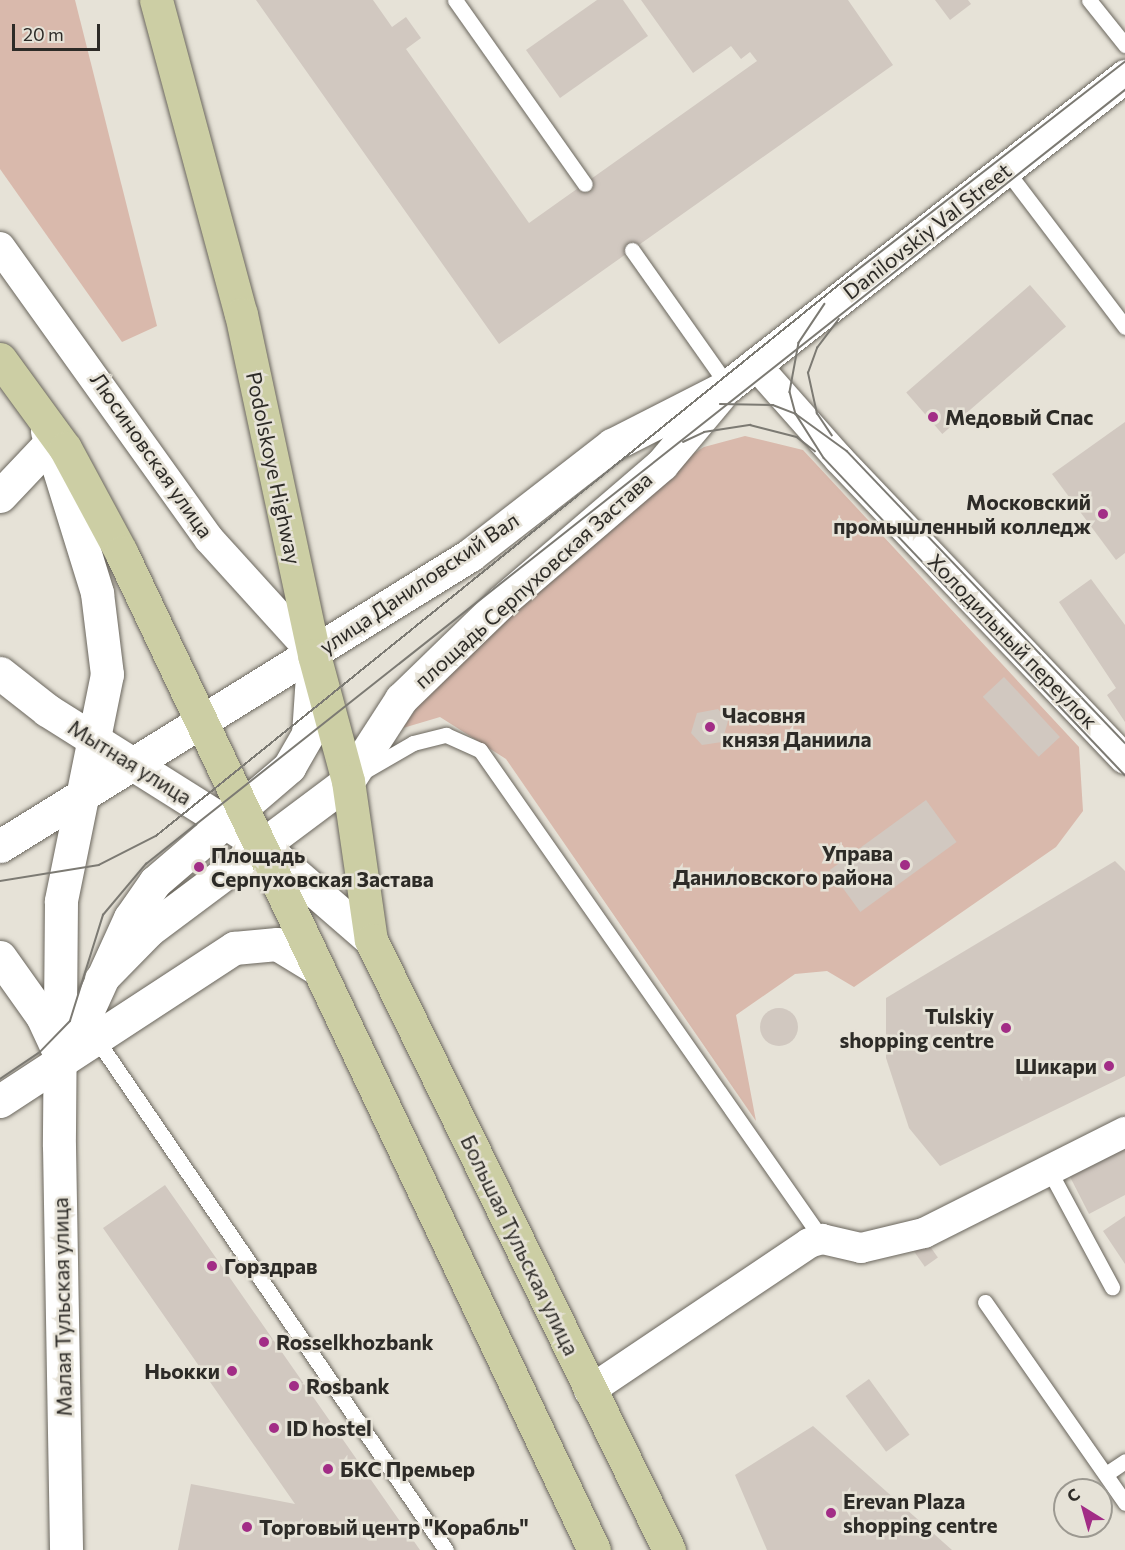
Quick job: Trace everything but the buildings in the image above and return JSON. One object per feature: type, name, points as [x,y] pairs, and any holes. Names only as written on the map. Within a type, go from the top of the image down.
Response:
[{"type":"main road","name":"Podolskoye Highway","points":[[156,0],[241,314],[314,654],[348,781],[371,940]]},
{"type":"main road","name":"Danilovskiy Val Street","points":[[728,386],[1125,76]]},
{"type":"main road","points":[[0,359],[87,487],[201,723],[232,812],[263,846],[371,940]]},
{"type":"main road","name":"улица Даниловский Вал","points":[[134,764],[470,555],[612,445],[728,386]]},
{"type":"main road","name":"площадь Серпуховская Застава","points":[[101,979],[150,930],[348,781],[401,699],[500,603],[662,464],[728,386]]},
{"type":"main road","points":[[0,496],[46,429]]},
{"type":"main road","points":[[46,429],[106,637],[107,674],[93,739]]},
{"type":"main road","points":[[63,1063],[130,918],[155,882],[232,812],[289,766],[308,734],[314,654]]},
{"type":"main road","name":"Мытная улица","points":[[0,673],[93,739],[134,764],[232,812]]},
{"type":"main road","name":"Малая Тульская улица","points":[[66,1550],[58,1146],[63,1063],[61,901],[93,739]]},
{"type":"main road","points":[[0,846],[134,764]]},
{"type":"main road","points":[[263,846],[318,969],[594,1550]]},
{"type":"main road","name":"Большая Тульская улица","points":[[371,940],[669,1550]]},
{"type":"main road","points":[[0,1101],[63,1063],[234,948],[277,944],[318,969]]},
{"type":"main road","points":[[0,957],[42,1016],[63,1063]]},
{"type":"street","name":"Люсиновская улица","points":[[0,247],[209,538],[314,654]]},
{"type":"street","name":"Холодильный переулок","points":[[755,364],[839,459],[1125,759]]},
{"type":"street","points":[[590,1391],[822,1239],[861,1248],[924,1233],[1050,1172],[1125,1132]]},
{"type":"lane","points":[[455,0],[585,184]]},
{"type":"lane","points":[[1089,0],[1125,45]]},
{"type":"lane","points":[[1006,170],[1125,327]]},
{"type":"lane","points":[[632,250],[728,386]]},
{"type":"lane","points":[[348,781],[413,742],[446,735],[480,750],[822,1239]]},
{"type":"lane","points":[[97,1040],[446,1550]]},
{"type":"lane","points":[[1050,1172],[1112,1287]]},
{"type":"lane","points":[[985,1302],[1125,1503]]},
{"type":"lane","points":[[1106,1474],[1125,1461]]},
{"type":"shaded area","points":[[0,0],[75,0],[157,326],[122,342],[0,169]]},
{"type":"shaded area","points":[[745,436],[803,450],[1079,747],[1083,811],[1056,847],[854,987],[827,971],[795,974],[736,1015],[756,1121],[506,759],[440,717],[403,728],[420,703],[659,475],[704,447]]},
{"type":"tram line","points":[[0,881],[99,865],[156,836],[851,275],[1125,62]]},
{"type":"tram line","points":[[0,1079],[40,1052],[70,1021],[103,915],[146,864],[1125,90]]},
{"type":"tram line","points":[[825,304],[799,343],[790,392],[796,414],[824,458],[1125,775]]},
{"type":"tram line","points":[[832,436],[817,414],[808,373],[817,348],[839,319]]},
{"type":"tram line","points":[[720,404],[773,405],[796,414],[847,451],[1125,743]]},
{"type":"tram line","points":[[683,442],[704,432],[750,425],[797,437],[815,451]]},
{"type":"place","name":"Медовый Спас","points":[[933,417]]},
{"type":"place","name":"Московский промышленный колледж","points":[[1103,514]]},
{"type":"place","name":"Часовня князя Даниила","points":[[710,727]]},
{"type":"place","name":"Управа Даниловского района","points":[[905,865]]},
{"type":"place","name":"Площадь Серпуховская Застава","points":[[199,867]]},
{"type":"place","name":"Tulskiy shopping centre","points":[[1006,1028]]},
{"type":"place","name":"Шикари","points":[[1109,1066]]},
{"type":"place","name":"Горздрав","points":[[212,1266]]},
{"type":"place","name":"Rosselkhozbank","points":[[264,1342]]},
{"type":"place","name":"Ньокки","points":[[232,1371]]},
{"type":"place","name":"Rosbank","points":[[294,1386]]},
{"type":"place","name":"ID hostel","points":[[274,1428]]},
{"type":"place","name":"БКС Премьер","points":[[328,1469]]},
{"type":"place","name":"Erevan Plaza shopping centre","points":[[831,1513]]},
{"type":"place","name":"Торговый центр \"Корабль\"","points":[[247,1527]]}]
